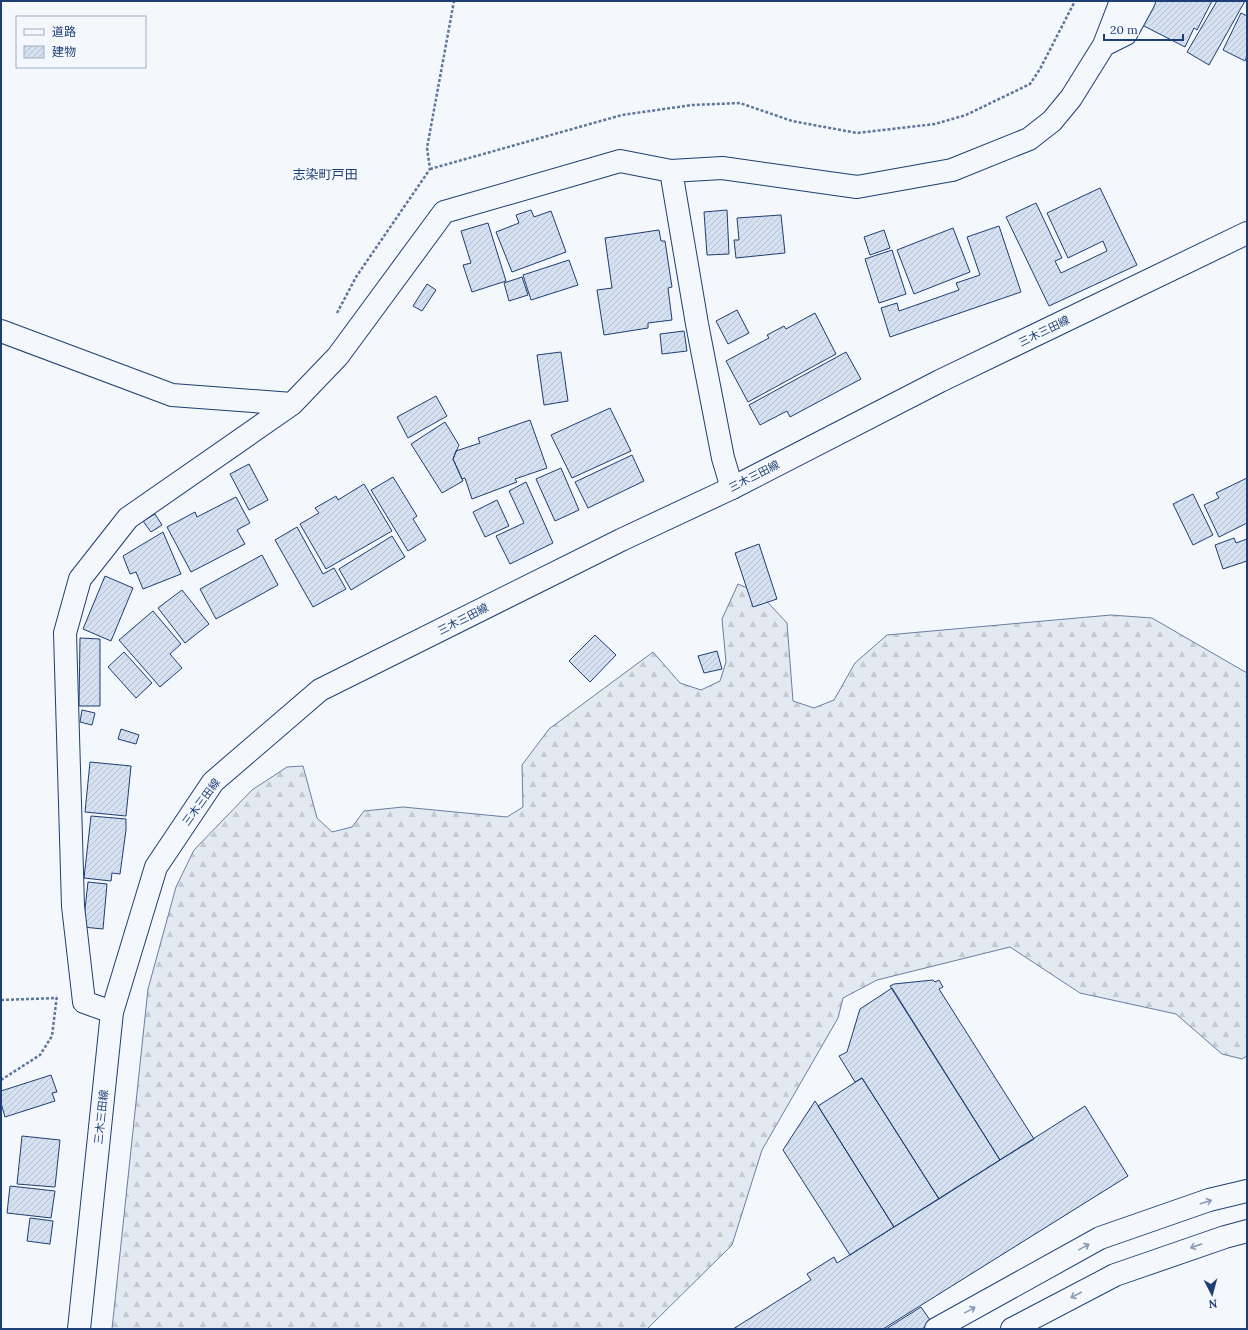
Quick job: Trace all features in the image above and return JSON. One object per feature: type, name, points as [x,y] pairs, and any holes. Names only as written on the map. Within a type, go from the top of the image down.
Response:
[{"type":"street","points":[[112,1012],[84,1002],[73,906],[65,633],[80,579],[128,518],[292,404],[341,352],[444,212],[620,161],[671,171],[722,168],[856,187],[952,170],[1029,139],[1052,121],[1071,98],[1104,45],[1121,1]]},
{"type":"street","points":[[1104,45],[1126,34],[1144,1]]},
{"type":"street","points":[[671,171],[697,324],[723,458],[732,488]]},
{"type":"street","name":"三木三田線","points":[[79,1329],[112,1012],[156,867],[213,782],[320,690],[621,540],[732,488],[940,380],[1247,233]]},
{"type":"street","points":[[1,332],[172,394],[292,404]]},
{"type":"street","points":[[936,1329],[1100,1238],[1209,1200],[1247,1191]]},
{"type":"street","points":[[1012,1329],[1115,1275],[1225,1236],[1247,1231]]},
{"type":"path","points":[[430,169],[427,148],[454,1]]},
{"type":"path","points":[[341,352],[335,316],[356,277],[430,169],[622,115],[692,105],[740,103],[792,121],[857,134],[935,124],[966,115],[1030,84],[1040,69],[1075,1]]},
{"type":"path","points":[[1,1080],[40,1055],[52,1036],[58,990]]},
{"type":"path","points":[[1,1000],[57,998]]},
{"type":"green space","points":[[738,584],[759,593],[787,623],[793,701],[814,708],[834,700],[855,663],[887,635],[1111,615],[1152,618],[1247,673],[1247,1056],[1242,1059],[1222,1054],[1176,1014],[1080,993],[1010,947],[877,980],[843,998],[838,1018],[762,1150],[732,1245],[647,1329],[112,1329],[148,989],[176,887],[194,850],[252,790],[287,767],[303,766],[317,818],[332,832],[352,827],[364,811],[403,807],[507,817],[523,807],[522,765],[549,729],[653,652],[680,683],[701,690],[720,681],[726,662],[722,619]]},
{"type":"building","points":[[1155,1],[1212,1],[1197,30],[1194,28],[1185,47],[1142,25]]},
{"type":"building","points":[[1217,1],[1245,1],[1209,65],[1187,52]]},
{"type":"building","points":[[1241,13],[1247,16],[1247,56],[1245,61],[1223,50]]},
{"type":"building","points":[[1100,188],[1137,265],[1049,306],[1006,217],[1036,203],[1062,258],[1055,261],[1061,273],[1107,251],[1103,241],[1068,258],[1047,213]]},
{"type":"building","points":[[531,210],[534,217],[551,211],[566,252],[512,272],[496,232],[519,223],[516,215]]},
{"type":"building","points":[[727,210],[729,254],[707,255],[704,212]]},
{"type":"building","points":[[781,215],[785,253],[736,258],[734,240],[739,240],[737,218]]},
{"type":"building","points":[[488,223],[506,281],[472,292],[463,265],[471,263],[461,231]]},
{"type":"building","points":[[999,226],[1021,292],[890,337],[881,308],[897,303],[899,311],[959,290],[956,283],[980,275],[967,237]]},
{"type":"building","points":[[953,228],[970,272],[914,294],[897,250]]},
{"type":"building","points":[[659,230],[661,241],[665,241],[672,287],[668,288],[672,320],[648,323],[648,328],[604,335],[597,290],[612,288],[605,238]]},
{"type":"building","points":[[884,230],[890,248],[870,255],[864,237]]},
{"type":"building","points":[[892,250],[906,294],[879,303],[865,259]]},
{"type":"building","points":[[569,260],[578,285],[531,300],[523,275]]},
{"type":"building","points":[[522,277],[528,295],[509,301],[504,283]]},
{"type":"building","points":[[427,284],[436,290],[422,311],[413,306]]},
{"type":"building","points":[[737,310],[749,333],[728,344],[716,321]]},
{"type":"building","points":[[815,313],[836,354],[748,402],[726,361],[769,338],[767,335],[784,326],[786,329]]},
{"type":"building","points":[[684,331],[687,351],[662,354],[660,334]]},
{"type":"building","points":[[561,352],[568,401],[544,405],[537,355]]},
{"type":"building","points":[[846,352],[861,379],[790,417],[787,411],[760,425],[749,405]]},
{"type":"building","points":[[436,396],[447,416],[408,438],[397,417]]},
{"type":"building","points":[[610,408],[631,451],[572,478],[551,435]]},
{"type":"building","points":[[530,420],[547,468],[515,479],[517,482],[472,499],[465,478],[462,479],[453,459],[456,451],[480,443],[478,438]]},
{"type":"building","points":[[445,422],[459,445],[453,459],[463,481],[442,493],[411,444]]},
{"type":"building","points":[[632,455],[644,481],[588,508],[575,482]]},
{"type":"building","points":[[249,464],[268,500],[249,510],[230,474]]},
{"type":"building","points":[[561,468],[579,510],[555,521],[536,479]]},
{"type":"building","points":[[393,477],[417,516],[413,519],[426,540],[408,551],[371,490]]},
{"type":"building","points":[[1247,478],[1247,523],[1219,537],[1204,505],[1219,498],[1216,493]]},
{"type":"building","points":[[526,482],[553,543],[510,564],[496,536],[524,523],[509,491]]},
{"type":"building","points":[[364,484],[392,531],[326,569],[300,524],[319,513],[315,508],[336,496],[338,500]]},
{"type":"building","points":[[1193,494],[1213,535],[1193,545],[1173,504]]},
{"type":"building","points":[[236,497],[250,523],[237,530],[245,544],[191,572],[167,527],[195,512],[197,517]]},
{"type":"building","points":[[497,500],[509,526],[485,537],[473,512]]},
{"type":"building","points":[[155,514],[162,525],[151,532],[143,521]]},
{"type":"building","points":[[297,527],[323,574],[334,568],[346,589],[313,607],[275,540]]},
{"type":"building","points":[[163,532],[181,574],[143,589],[136,572],[130,574],[123,556]]},
{"type":"building","points":[[392,536],[405,557],[351,590],[339,569]]},
{"type":"building","points":[[1234,538],[1236,543],[1247,539],[1247,561],[1223,569],[1215,545]]},
{"type":"building","points":[[759,544],[777,599],[753,607],[735,553]]},
{"type":"building","points":[[262,555],[278,585],[216,619],[200,589]]},
{"type":"building","points":[[105,576],[133,588],[111,641],[83,629]]},
{"type":"building","points":[[182,590],[209,624],[185,643],[158,608]]},
{"type":"building","points":[[153,611],[181,644],[170,654],[182,668],[160,687],[119,640]]},
{"type":"building","points":[[595,635],[616,655],[590,682],[569,661]]},
{"type":"building","points":[[80,638],[100,639],[100,706],[79,706]]},
{"type":"building","points":[[717,651],[722,669],[704,673],[698,656]]},
{"type":"building","points":[[124,652],[152,683],[136,698],[108,667]]},
{"type":"building","points":[[82,710],[95,713],[92,725],[80,722]]},
{"type":"building","points":[[121,729],[139,735],[136,744],[118,739]]},
{"type":"building","points":[[90,762],[131,766],[126,816],[85,812]]},
{"type":"building","points":[[91,816],[126,819],[120,874],[112,873],[111,881],[84,878]]},
{"type":"building","points":[[88,882],[107,884],[103,929],[83,927]]},
{"type":"building","points":[[933,980],[935,982],[939,980],[943,987],[939,989],[1034,1139],[1000,1160],[890,986],[894,984]]},
{"type":"building","points":[[892,988],[1000,1160],[939,1199],[862,1078],[855,1082],[839,1056],[847,1052],[860,1009]]},
{"type":"building","points":[[51,1075],[57,1092],[52,1093],[55,1101],[5,1117],[1,1103],[1,1091]]},
{"type":"building","points":[[862,1078],[939,1199],[894,1227],[818,1106]]},
{"type":"building","points":[[815,1101],[894,1227],[850,1255],[783,1150]]},
{"type":"building","points":[[1085,1106],[1128,1176],[883,1329],[733,1329],[811,1280],[807,1274],[834,1257],[837,1263]]},
{"type":"building","points":[[22,1136],[60,1140],[55,1187],[17,1184]]},
{"type":"building","points":[[10,1186],[55,1191],[51,1218],[7,1213]]},
{"type":"building","points":[[30,1218],[53,1221],[50,1244],[27,1241]]},
{"type":"building","points":[[921,1307],[932,1323],[922,1329],[886,1329]]},
{"type":"district","name":"志染町戸田","points":[[325,174]]}]
